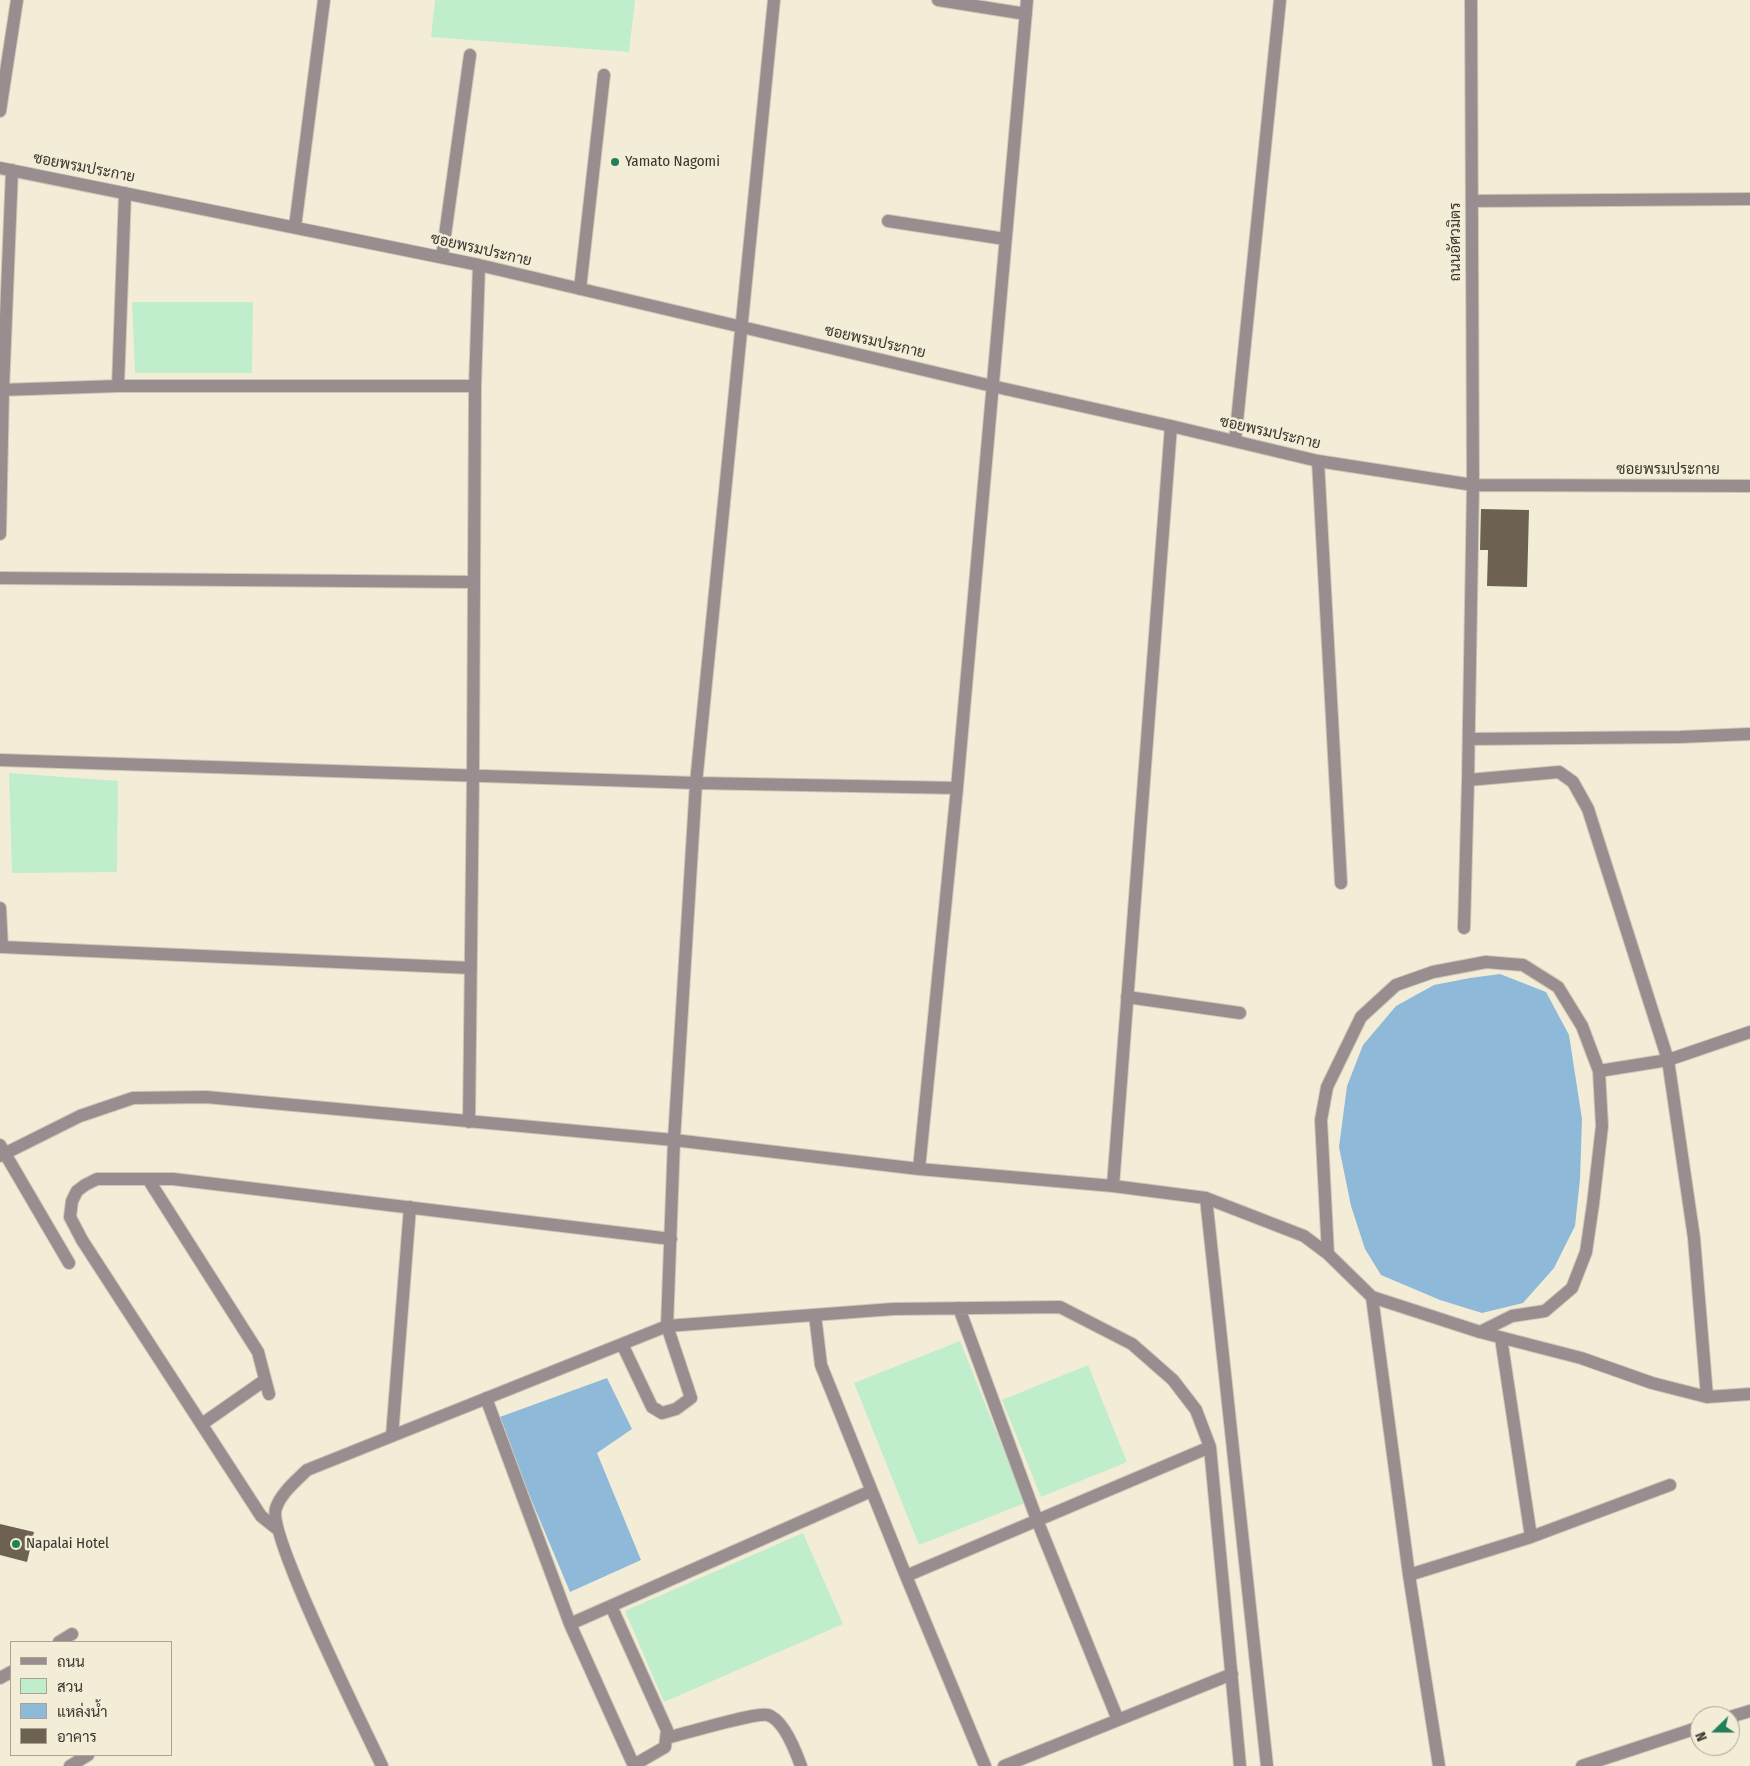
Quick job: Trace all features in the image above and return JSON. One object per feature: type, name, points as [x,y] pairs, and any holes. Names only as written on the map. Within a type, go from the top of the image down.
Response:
[{"type":"street","points":[[0,111],[17,0]]},
{"type":"street","points":[[295,227],[324,0]]},
{"type":"street","points":[[622,1344],[652,1407],[662,1413],[676,1409],[691,1398],[667,1326],[674,1140],[696,783],[774,0]]},
{"type":"street","points":[[938,0],[1026,14]]},
{"type":"street","points":[[919,1169],[957,788],[1027,0]]},
{"type":"street","points":[[1235,442],[1280,0]]},
{"type":"street","name":"ถนนอัศวมิตร","points":[[1464,928],[1474,484],[1471,0]]},
{"type":"street","points":[[442,258],[470,55]]},
{"type":"street","points":[[580,289],[604,75]]},
{"type":"street","points":[[0,534],[6,169]]},
{"type":"street","name":"ซอยพรมประกาย","points":[[6,169],[479,265],[1318,461],[1474,484],[1750,486]]},
{"type":"street","points":[[118,386],[125,192]]},
{"type":"street","points":[[1472,201],[1750,199]]},
{"type":"street","points":[[888,221],[1005,239]]},
{"type":"street","points":[[469,1122],[475,386],[479,265]]},
{"type":"street","points":[[1,390],[118,386],[475,386]]},
{"type":"street","points":[[1113,1186],[1171,426]]},
{"type":"street","points":[[1318,461],[1341,883]]},
{"type":"street","points":[[0,578],[474,582]]},
{"type":"street","points":[[1469,739],[1680,737],[1750,734]]},
{"type":"street","points":[[0,760],[696,783],[957,788]]},
{"type":"street","points":[[1468,780],[1559,772],[1573,782],[1588,809],[1668,1060],[1694,1238],[1707,1397]]},
{"type":"street","points":[[0,908],[2,947],[471,968]]},
{"type":"street","points":[[1328,1254],[1322,1120],[1327,1087],[1361,1017],[1396,985],[1433,972],[1486,962],[1523,965],[1558,987],[1582,1026],[1599,1071],[1602,1126],[1586,1252],[1572,1288],[1545,1311],[1512,1316],[1480,1332]]},
{"type":"street","points":[[1127,997],[1240,1013]]},
{"type":"street","points":[[1599,1071],[1668,1060],[1750,1032]]},
{"type":"street","points":[[69,1263],[2,1151],[80,1116],[133,1098],[206,1097],[674,1140],[919,1169],[1113,1186],[1206,1198],[1304,1236],[1328,1254],[1372,1297],[1480,1332],[1581,1358],[1652,1384],[1707,1397],[1750,1394]]},
{"type":"street","points":[[276,1528],[261,1516],[82,1240],[70,1217],[72,1201],[77,1191],[97,1179],[173,1179],[671,1239]]},
{"type":"street","points":[[148,1179],[258,1352],[269,1394]]},
{"type":"street","points":[[1206,1198],[1267,1766]]},
{"type":"street","points":[[392,1436],[410,1208]]},
{"type":"street","points":[[1372,1297],[1409,1575],[1439,1766]]},
{"type":"street","points":[[382,1766],[302,1595],[276,1528],[275,1509],[289,1488],[307,1470],[667,1326],[893,1309],[1060,1307],[1132,1344],[1173,1380],[1196,1410],[1210,1447],[1240,1766]]},
{"type":"street","points":[[959,1308],[1037,1520],[1118,1720]]},
{"type":"street","points":[[815,1315],[821,1365],[985,1766]]},
{"type":"street","points":[[1501,1338],[1531,1538]]},
{"type":"street","points":[[202,1424],[265,1380]]},
{"type":"street","points":[[486,1398],[570,1624],[634,1766],[665,1747],[667,1730],[611,1606]]},
{"type":"street","points":[[906,1576],[1210,1447]]},
{"type":"street","points":[[1409,1575],[1531,1538],[1670,1485]]},
{"type":"street","points":[[570,1624],[871,1491]]},
{"type":"street","points":[[61,1641],[72,1634]]},
{"type":"street","points":[[1004,1766],[1232,1674]]},
{"type":"street","points":[[666,1738],[752,1716],[768,1716],[783,1726],[802,1766]]},
{"type":"street","points":[[1582,1766],[1690,1730]]},
{"type":"street","points":[[70,1766],[86,1756]]},
{"type":"green space","points":[[435,0],[635,0],[629,52],[431,37]]},
{"type":"green space","points":[[132,302],[253,302],[252,373],[135,373]]},
{"type":"green space","points":[[9,773],[118,781],[117,872],[12,873]]},
{"type":"green space","points":[[960,1341],[1025,1503],[919,1545],[854,1383]]},
{"type":"green space","points":[[1088,1365],[1127,1462],[1041,1497],[1002,1400]]},
{"type":"green space","points":[[803,1533],[843,1624],[664,1702],[625,1611]]},
{"type":"water","points":[[1500,974],[1546,992],[1569,1035],[1582,1119],[1580,1179],[1575,1226],[1554,1268],[1523,1303],[1482,1313],[1440,1300],[1381,1275],[1365,1249],[1351,1206],[1339,1147],[1347,1086],[1363,1045],[1396,1006],[1434,985]]},
{"type":"water","points":[[607,1378],[632,1429],[597,1453],[641,1560],[570,1592],[497,1418]]},
{"type":"building","points":[[1481,509],[1529,510],[1527,587],[1487,586],[1488,550],[1480,550]]},
{"type":"building","name":"Napalai Hotel","points":[[0,1524],[34,1532],[27,1562],[0,1555]]},
{"type":"place","name":"Yamato Nagomi","points":[[615,162]]},
{"type":"place","name":"Napalai Hotel","points":[[16,1544]]}]
